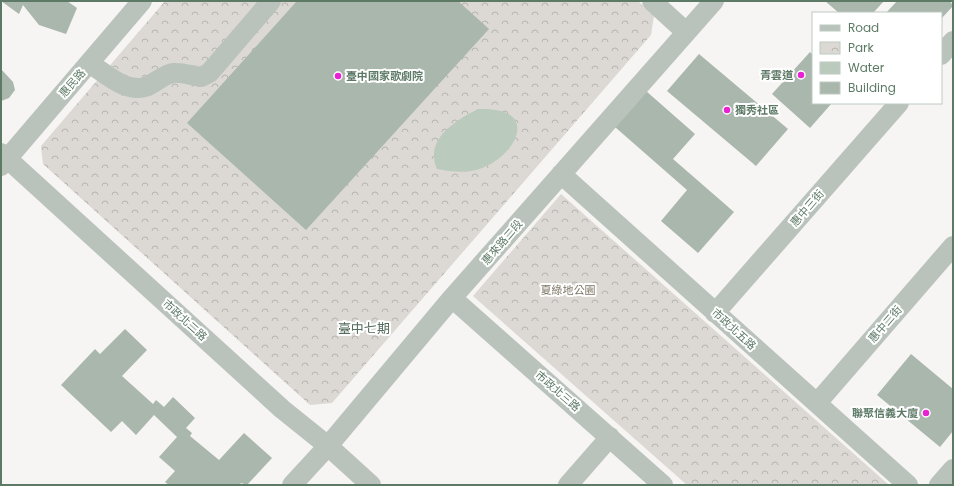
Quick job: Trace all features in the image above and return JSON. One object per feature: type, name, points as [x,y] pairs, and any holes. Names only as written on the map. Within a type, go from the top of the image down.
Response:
[{"type":"street","name":"惠民路","points":[[3,159],[142,1]]},
{"type":"street","points":[[89,63],[116,81],[136,88],[146,87],[172,74],[182,73],[201,77],[209,73],[271,1]]},
{"type":"street","points":[[652,1],[686,32]]},
{"type":"street","name":"惠來路二段","points":[[292,485],[328,446],[452,298],[714,1]]},
{"type":"street","points":[[942,54],[953,41]]},
{"type":"street","name":"惠中三街","points":[[716,313],[898,104]]},
{"type":"street","name":"市政北二路","points":[[3,159],[282,409],[328,446],[371,485]]},
{"type":"street","name":"市政北五路","points":[[561,174],[908,485]]},
{"type":"street","name":"惠中二街","points":[[817,403],[953,246]]},
{"type":"street","name":"市政北三路","points":[[452,298],[663,485]]},
{"type":"street","points":[[568,485],[610,437]]},
{"type":"street","points":[[940,485],[953,469]]},
{"type":"green space","points":[[165,1],[638,1],[654,16],[651,35],[332,403],[310,405],[43,164],[41,146]]},
{"type":"green space","name":"夏綠地公園","points":[[561,194],[889,485],[687,485],[473,296]]},
{"type":"water","points":[[478,109],[499,110],[512,116],[517,125],[516,136],[510,147],[500,158],[486,166],[471,171],[458,172],[437,169],[434,158],[438,140],[451,125]]},
{"type":"building","points":[[1,1],[67,1],[77,8],[66,34],[39,25],[23,5],[19,14]]},
{"type":"building","name":"臺中國家歌劇院","points":[[297,1],[458,1],[489,29],[306,230],[187,123]]},
{"type":"building","points":[[825,1],[884,1],[874,12],[838,12]]},
{"type":"building","points":[[897,1],[950,1],[953,6],[942,18],[942,12],[887,12]]},
{"type":"building","name":"青雲道","points":[[810,52],[812,54],[812,104],[831,104],[810,128],[772,94]]},
{"type":"building","name":"獨秀社區","points":[[699,54],[788,129],[756,166],[667,91]]},
{"type":"building","points":[[1,69],[13,82],[15,90],[9,98],[1,101]]},
{"type":"building","points":[[646,91],[695,134],[673,159],[734,212],[698,253],[661,221],[687,190],[615,127]]},
{"type":"building","points":[[125,329],[147,350],[122,376],[153,404],[156,400],[164,407],[173,397],[195,418],[186,428],[192,433],[190,436],[219,460],[244,433],[272,458],[247,485],[241,483],[240,485],[169,485],[165,482],[175,471],[159,457],[177,437],[154,415],[136,435],[122,421],[111,432],[61,385],[95,349],[100,354]]},
{"type":"building","name":"聯聚信義大廈","points":[[911,354],[953,389],[953,431],[940,447],[877,395]]},
{"type":"place","name":"青雲道","points":[[801,75]]},
{"type":"place","name":"臺中國家歌劇院","points":[[338,76]]},
{"type":"place","name":"獨秀社區","points":[[727,110]]},
{"type":"place","name":"聯聚信義大廈","points":[[926,413]]},
{"type":"district","name":"臺中七期","points":[[364,328]]}]
